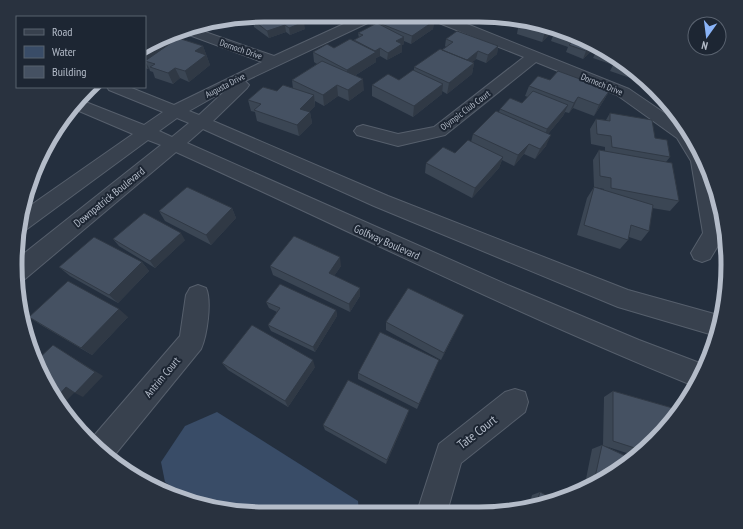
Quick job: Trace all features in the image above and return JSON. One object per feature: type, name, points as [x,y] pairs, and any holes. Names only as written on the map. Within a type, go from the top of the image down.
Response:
[{"type":"street","name":"Augusta Drive","points":[[176,111],[222,86],[358,22]]},
{"type":"street","name":"Dornoch Drive","points":[[449,22],[623,92],[658,114],[682,134]]},
{"type":"street","name":"Dornoch Drive","points":[[194,33],[274,61]]},
{"type":"street","name":"Olympic Club Court","points":[[363,131],[398,140],[439,131],[534,57]]},
{"type":"street","name":"Augusta Drive","points":[[201,122],[242,85],[274,61]]},
{"type":"street","points":[[118,88],[176,111],[381,201],[626,300],[714,324]]},
{"type":"street","name":"Golfway Boulevard","points":[[81,106],[173,144],[361,231],[606,339],[695,374]]},
{"type":"street","points":[[27,218],[176,111]]},
{"type":"street","name":"Downpatrick Boulevard","points":[[22,268],[201,122]]},
{"type":"street","name":"Dornoch Drive","points":[[685,137],[692,148]]},
{"type":"street","name":"Dornoch Drive","points":[[701,168],[714,234],[702,253]]},
{"type":"street","name":"Antrim Court","points":[[104,446],[192,341],[198,295]]},
{"type":"street","name":"Tate Court","points":[[433,507],[449,454],[515,402]]},
{"type":"water","points":[[217,412],[358,501],[358,507],[264,507],[233,505],[202,499],[178,491],[165,482],[161,462],[185,426]]},
{"type":"building","points":[[304,22],[289,28],[285,25],[267,31],[256,23]]},
{"type":"building","points":[[380,22],[433,22],[412,36],[379,23]]},
{"type":"building","points":[[377,23],[404,37],[396,41],[402,44],[388,53],[380,48],[375,51],[354,40],[363,35],[358,33]]},
{"type":"building","points":[[457,31],[498,46],[488,55],[478,51],[467,60],[442,50],[453,42],[446,39]]},
{"type":"building","points":[[178,38],[203,46],[195,51],[206,55],[185,71],[175,68],[168,73],[150,67],[155,64],[146,60]]},
{"type":"building","points":[[350,39],[376,52],[347,70],[313,52],[327,44],[334,48]]},
{"type":"building","points":[[569,39],[571,40],[589,49],[586,51],[569,45],[573,41]]},
{"type":"building","points":[[164,44],[146,55],[146,52]]},
{"type":"building","points":[[440,49],[474,63],[449,83],[414,67]]},
{"type":"building","points":[[322,61],[363,79],[348,90],[337,85],[323,95],[292,80]]},
{"type":"building","points":[[413,70],[443,84],[414,106],[372,85],[388,74],[399,80]]},
{"type":"building","points":[[558,71],[610,90],[599,105],[578,97],[574,103],[529,86],[538,76],[550,80]]},
{"type":"building","points":[[283,85],[314,95],[300,109],[310,112],[297,125],[254,110],[261,104],[248,100],[263,87],[277,91]]},
{"type":"building","points":[[533,91],[568,105],[547,129],[500,109],[510,98],[522,103]]},
{"type":"building","points":[[496,111],[551,135],[540,149],[529,144],[518,155],[473,134]]},
{"type":"building","points":[[610,113],[652,120],[655,138],[667,140],[670,157],[612,147],[611,136],[597,134],[596,119],[610,121]]},
{"type":"building","points":[[468,140],[503,157],[475,188],[426,163],[443,147],[455,153]]},
{"type":"building","points":[[599,150],[672,163],[679,201],[611,188],[611,178],[600,176]]},
{"type":"building","points":[[187,187],[232,208],[206,235],[159,211]]},
{"type":"building","points":[[594,187],[653,205],[649,231],[631,225],[628,240],[584,225]]},
{"type":"building","points":[[144,213],[181,233],[150,261],[113,239]]},
{"type":"building","points":[[294,236],[340,257],[329,273],[360,288],[349,304],[270,266]]},
{"type":"building","points":[[94,237],[142,262],[109,295],[59,267]]},
{"type":"building","points":[[68,281],[119,309],[81,348],[29,317]]},
{"type":"building","points":[[280,284],[336,310],[313,347],[268,325],[280,308],[266,302]]},
{"type":"building","points":[[408,288],[464,315],[444,353],[386,322]]},
{"type":"building","points":[[252,325],[313,360],[285,401],[222,363]]},
{"type":"building","points":[[380,332],[439,360],[419,404],[358,373]]},
{"type":"building","points":[[53,345],[95,372],[75,393],[66,387],[60,394],[40,357]]},
{"type":"building","points":[[348,380],[409,410],[387,460],[323,425]]},
{"type":"building","points":[[613,391],[674,408],[650,436],[636,448],[613,441]]},
{"type":"building","points":[[602,445],[627,456],[600,475],[595,478]]},
{"type":"building","points":[[540,492],[548,497],[541,499],[538,500]]}]
